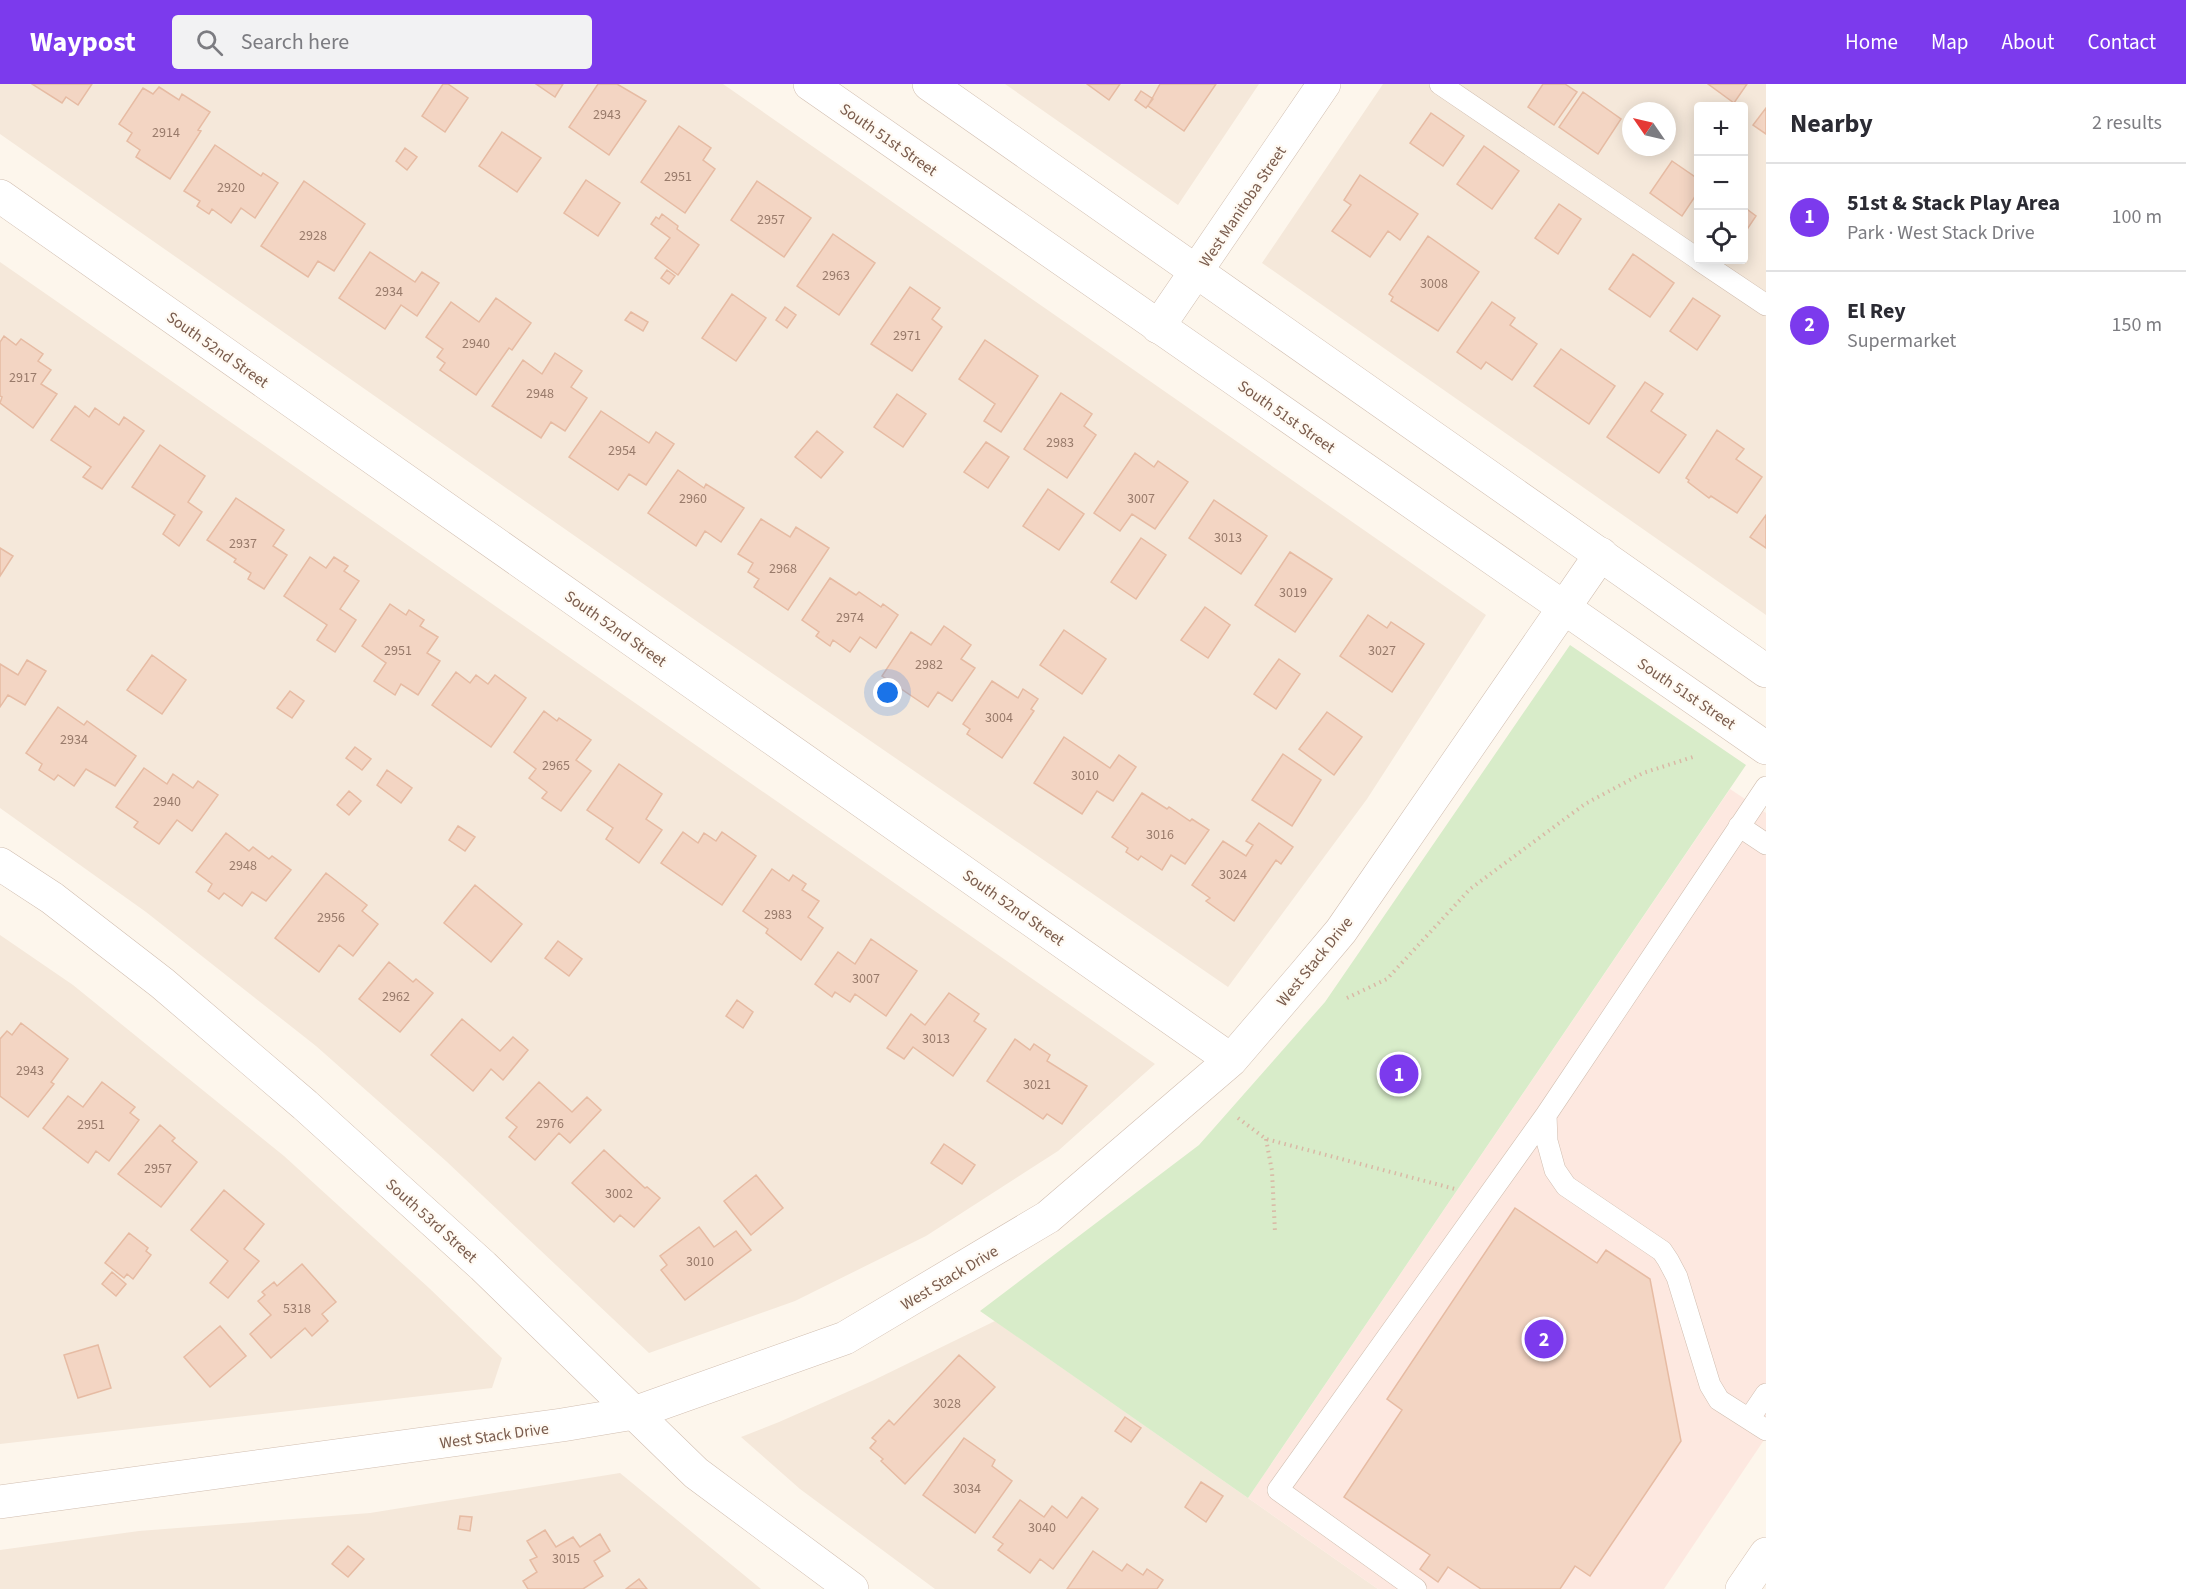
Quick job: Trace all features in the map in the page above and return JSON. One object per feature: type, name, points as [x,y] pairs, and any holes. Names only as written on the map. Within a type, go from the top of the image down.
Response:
[{"type":"street","name":"South 51st Street","points":[[810,84],[1766,748]]},
{"type":"street","points":[[929,84],[1766,671]]},
{"type":"street","name":"West Manitoba Street","points":[[1158,327],[1324,84]]},
{"type":"street","name":"South 52nd Street","points":[[0,196],[1231,1060]]},
{"type":"street","name":"West Stack Drive","points":[[0,1502],[550,1427],[634,1413],[845,1338],[1048,1218],[1231,1060],[1341,931],[1601,554]]},
{"type":"street","name":"South 53rd Street","points":[[0,864],[52,898],[162,983],[305,1105],[483,1266],[696,1473],[852,1589]]},
{"type":"street","points":[[1742,1589],[1766,1554]]},
{"type":"lane","points":[[1440,84],[1694,256]]},
{"type":"lane","points":[[1706,264],[1766,305]]},
{"type":"lane","points":[[1416,1589],[1278,1490],[1546,1115],[1766,787]]},
{"type":"lane","points":[[1739,826],[1766,844]]},
{"type":"lane","points":[[1546,1115],[1546,1141],[1555,1170],[1566,1186],[1662,1251],[1677,1277],[1710,1384],[1719,1400],[1757,1425],[1766,1394]]},
{"type":"path","points":[[1347,998],[1387,979],[1470,889],[1585,804],[1643,773],[1696,756]]},
{"type":"path","points":[[1238,1118],[1266,1138],[1487,1197]]},
{"type":"path","points":[[1266,1138],[1272,1171],[1275,1232]]},
{"type":"shaded area","points":[[0,84],[723,84],[1486,615],[1367,799],[1228,987],[705,627],[0,134]]},
{"type":"shaded area","points":[[1005,84],[1259,84],[1178,205]]},
{"type":"shaded area","points":[[1383,84],[1766,84],[1766,615],[1262,263]]},
{"type":"shaded area","points":[[0,262],[1155,1064],[1058,1151],[926,1236],[795,1301],[649,1353],[446,1161],[316,1046],[146,912],[0,808]]},
{"type":"shaded area","points":[[1730,789],[1766,813],[1766,1437],[1664,1589],[1378,1589],[1248,1498]]},
{"type":"shaded area","points":[[0,935],[73,985],[284,1156],[429,1288],[502,1358],[492,1388],[0,1444]]},
{"type":"shaded area","points":[[995,1321],[1378,1589],[935,1589],[800,1489],[741,1437],[872,1381]]},
{"type":"shaded area","points":[[620,1473],[761,1589],[0,1589],[0,1550],[139,1531],[370,1513]]},
{"type":"green space","points":[[1570,645],[1746,765],[1248,1498],[980,1311],[1199,1145],[1325,1002]]},
{"type":"building","points":[[32,84],[92,84],[78,105],[66,97],[62,103]]},
{"type":"building","points":[[443,84],[448,84],[468,98],[445,132],[422,116]]},
{"type":"building","points":[[536,84],[563,84],[555,97]]},
{"type":"building","points":[[598,84],[617,84],[646,101],[609,155],[569,127]]},
{"type":"building","points":[[1087,84],[1120,84],[1109,100]]},
{"type":"building","points":[[1160,84],[1216,84],[1184,131],[1148,106]]},
{"type":"building","points":[[1543,84],[1565,84],[1577,92],[1554,125],[1528,107]]},
{"type":"building","points":[[1708,84],[1747,84],[1733,102]]},
{"type":"building","points":[[159,87],[179,100],[182,94],[210,112],[198,130],[201,131],[170,179],[136,157],[140,150],[127,141],[132,133],[119,124],[143,88],[153,94]]},
{"type":"building","points":[[1141,91],[1153,99],[1146,108],[1135,100]]},
{"type":"building","points":[[1583,92],[1621,119],[1598,154],[1559,127]]},
{"type":"building","points":[[1766,108],[1766,134],[1753,125]]},
{"type":"building","points":[[1431,113],[1464,136],[1443,166],[1410,143]]},
{"type":"building","points":[[679,126],[711,148],[703,160],[715,169],[685,213],[641,182]]},
{"type":"building","points":[[502,132],[541,158],[517,192],[479,166]]},
{"type":"building","points":[[215,145],[261,176],[263,173],[278,183],[255,218],[241,208],[231,223],[212,209],[209,214],[197,206],[200,201],[184,191]]},
{"type":"building","points":[[1484,146],[1519,171],[1492,209],[1457,184]]},
{"type":"building","points":[[405,148],[417,157],[407,170],[396,161]]},
{"type":"building","points":[[1672,161],[1694,176],[1694,198],[1682,216],[1650,193]]},
{"type":"building","points":[[1360,175],[1418,214],[1400,240],[1388,231],[1370,257],[1332,231],[1351,205],[1344,200]]},
{"type":"building","points":[[586,180],[620,203],[598,236],[564,213]]},
{"type":"building","points":[[304,181],[365,224],[334,271],[318,261],[308,277],[261,246]]},
{"type":"building","points":[[757,181],[811,218],[784,257],[731,220]]},
{"type":"building","points":[[1559,204],[1581,219],[1558,254],[1535,238]]},
{"type":"building","points":[[1748,210],[1756,216],[1748,228]]},
{"type":"building","points":[[662,214],[678,226],[677,229],[699,245],[678,275],[655,258],[670,238],[651,224],[656,217],[659,219]]},
{"type":"building","points":[[833,234],[875,263],[839,315],[797,286]]},
{"type":"building","points":[[1428,236],[1479,272],[1438,331],[1391,301],[1393,297],[1389,294]]},
{"type":"building","points":[[370,252],[415,282],[422,272],[439,283],[417,316],[401,305],[385,329],[339,298]]},
{"type":"building","points":[[1633,254],[1674,283],[1650,317],[1609,289]]},
{"type":"building","points":[[667,270],[675,276],[669,284],[661,278]]},
{"type":"building","points":[[910,287],[940,308],[932,319],[942,327],[912,371],[871,344]]},
{"type":"building","points":[[732,294],[766,318],[736,361],[702,338]]},
{"type":"building","points":[[496,298],[531,323],[512,350],[509,348],[476,395],[440,370],[445,363],[437,357],[443,349],[426,337],[451,302],[479,322]]},
{"type":"building","points":[[1693,298],[1720,316],[1697,350],[1670,331]]},
{"type":"building","points":[[1492,302],[1515,318],[1510,325],[1537,344],[1512,380],[1486,362],[1481,369],[1457,352]]},
{"type":"building","points":[[785,307],[796,315],[787,328],[776,320]]},
{"type":"building","points":[[631,312],[648,322],[643,331],[625,320]]},
{"type":"building","points":[[4,336],[16,345],[21,339],[43,354],[38,361],[51,370],[41,384],[57,394],[33,428],[0,403],[2,397],[0,396],[0,342]]},
{"type":"building","points":[[985,340],[1038,376],[1001,432],[984,421],[995,404],[959,379]]},
{"type":"building","points":[[1561,349],[1615,386],[1589,424],[1534,386]]},
{"type":"building","points":[[555,353],[582,371],[571,387],[587,398],[565,431],[551,422],[541,438],[492,406],[523,360],[542,374]]},
{"type":"building","points":[[1645,382],[1663,394],[1651,411],[1686,435],[1659,473],[1607,437]]},
{"type":"building","points":[[1061,393],[1092,414],[1084,426],[1096,435],[1067,478],[1024,449]]},
{"type":"building","points":[[897,394],[926,414],[903,447],[874,427]]},
{"type":"building","points":[[75,406],[89,417],[95,408],[119,425],[124,417],[144,431],[102,489],[83,477],[91,467],[51,440]]},
{"type":"building","points":[[601,411],[649,443],[656,432],[674,444],[646,485],[629,474],[618,490],[569,457]]},
{"type":"building","points":[[1717,430],[1744,449],[1736,459],[1762,477],[1737,513],[1711,496],[1709,498],[1686,478]]},
{"type":"building","points":[[817,431],[843,452],[821,478],[795,457]]},
{"type":"building","points":[[986,442],[1009,457],[988,488],[964,472]]},
{"type":"building","points":[[160,445],[205,476],[188,502],[202,512],[179,546],[163,534],[175,515],[132,487]]},
{"type":"building","points":[[1135,453],[1154,467],[1158,461],[1188,482],[1155,529],[1132,514],[1120,531],[1094,513]]},
{"type":"building","points":[[678,470],[704,488],[706,484],[744,508],[721,542],[705,531],[696,546],[648,513]]},
{"type":"building","points":[[1048,489],[1084,514],[1059,550],[1023,526]]},
{"type":"building","points":[[236,498],[284,530],[273,546],[287,555],[264,589],[248,579],[251,573],[234,562],[236,559],[207,540]]},
{"type":"building","points":[[1214,500],[1267,536],[1241,574],[1189,538]]},
{"type":"building","points":[[1766,515],[1766,548],[1750,537]]},
{"type":"building","points":[[761,519],[790,537],[796,527],[829,548],[788,610],[754,587],[759,579],[748,572],[753,563],[738,554]]},
{"type":"building","points":[[1141,538],[1166,555],[1136,599],[1111,582]]},
{"type":"building","points":[[0,548],[13,556],[0,576]]},
{"type":"building","points":[[1290,552],[1332,579],[1295,632],[1255,605]]},
{"type":"building","points":[[310,557],[326,568],[334,557],[348,566],[344,571],[359,581],[340,609],[356,620],[335,652],[317,640],[327,625],[284,596]]},
{"type":"building","points":[[830,578],[856,595],[859,592],[881,607],[883,604],[898,615],[876,648],[860,637],[850,652],[833,640],[830,646],[816,636],[819,632],[802,620]]},
{"type":"building","points":[[390,604],[406,615],[409,610],[424,620],[420,626],[438,637],[427,653],[440,661],[418,695],[401,684],[395,695],[374,681],[386,663],[362,646]]},
{"type":"building","points":[[1205,607],[1230,625],[1208,658],[1181,640]]},
{"type":"building","points":[[1368,615],[1387,628],[1391,622],[1424,644],[1392,692],[1340,656]]},
{"type":"building","points":[[944,626],[971,645],[961,659],[975,668],[952,701],[938,692],[928,707],[882,676],[911,632],[931,645]]},
{"type":"building","points":[[1064,630],[1106,659],[1082,694],[1040,665]]},
{"type":"building","points":[[152,655],[186,680],[162,714],[127,690]]},
{"type":"building","points":[[1279,659],[1300,674],[1276,709],[1254,694]]},
{"type":"building","points":[[27,660],[46,671],[25,705],[8,695],[0,707],[0,664],[18,675]]},
{"type":"building","points":[[456,672],[470,683],[476,675],[488,684],[495,675],[526,698],[491,747],[432,705]]},
{"type":"building","points":[[992,681],[1018,698],[1023,689],[1038,699],[1031,709],[1034,711],[1002,758],[967,734],[970,729],[963,724]]},
{"type":"building","points":[[290,691],[304,701],[292,718],[277,708]]},
{"type":"building","points":[[58,707],[84,725],[87,721],[136,756],[115,786],[86,769],[74,786],[58,775],[54,780],[39,770],[42,764],[26,753]]},
{"type":"building","points":[[544,711],[557,721],[559,718],[591,740],[576,760],[591,771],[561,811],[542,798],[547,792],[529,778],[536,769],[514,752]]},
{"type":"building","points":[[1327,712],[1362,737],[1334,775],[1299,749]]},
{"type":"building","points":[[1064,737],[1110,768],[1119,755],[1136,767],[1113,801],[1097,791],[1082,814],[1034,783]]},
{"type":"building","points":[[355,747],[371,759],[362,770],[346,758]]},
{"type":"building","points":[[1283,754],[1321,780],[1292,826],[1252,800]]},
{"type":"building","points":[[619,764],[662,794],[646,819],[662,830],[639,863],[606,839],[613,828],[587,810]]},
{"type":"building","points":[[144,768],[167,784],[173,774],[193,788],[198,781],[218,795],[192,831],[177,820],[159,844],[134,827],[138,822],[116,807]]},
{"type":"building","points":[[387,770],[412,788],[401,803],[377,785]]},
{"type":"building","points":[[349,791],[361,801],[349,815],[337,805]]},
{"type":"building","points":[[1142,793],[1167,809],[1169,807],[1209,830],[1185,864],[1171,855],[1162,870],[1141,856],[1138,860],[1126,852],[1128,848],[1112,837]]},
{"type":"building","points":[[1259,823],[1293,847],[1281,864],[1276,860],[1234,921],[1206,901],[1210,898],[1192,885],[1223,841],[1246,856],[1253,845],[1246,841]]},
{"type":"building","points":[[458,826],[475,837],[465,851],[449,840]]},
{"type":"building","points":[[683,832],[698,843],[704,833],[716,841],[722,832],[756,856],[722,905],[661,863]]},
{"type":"building","points":[[226,833],[249,851],[253,847],[269,859],[272,856],[291,870],[266,901],[252,892],[242,906],[224,893],[219,899],[208,891],[212,884],[196,872]]},
{"type":"building","points":[[772,869],[789,881],[793,875],[806,884],[802,890],[819,901],[808,917],[823,928],[801,960],[766,933],[768,929],[743,911]]},
{"type":"building","points":[[326,873],[367,905],[362,911],[378,924],[353,956],[339,945],[319,972],[275,938]]},
{"type":"building","points":[[475,885],[522,924],[491,962],[444,923]]},
{"type":"building","points":[[871,939],[917,971],[886,1016],[855,994],[850,1002],[835,992],[832,997],[815,984],[838,952],[855,964]]},
{"type":"building","points":[[558,941],[582,959],[569,976],[545,958]]},
{"type":"building","points":[[389,962],[413,982],[416,979],[433,993],[400,1032],[359,999]]},
{"type":"building","points":[[949,993],[979,1014],[974,1021],[986,1029],[953,1076],[913,1047],[904,1059],[887,1048],[911,1014],[925,1025]]},
{"type":"building","points":[[737,1000],[753,1012],[743,1028],[726,1016]]},
{"type":"building","points":[[462,1019],[500,1051],[513,1037],[528,1050],[503,1080],[491,1069],[473,1091],[431,1055]]},
{"type":"building","points":[[21,1023],[68,1059],[51,1082],[54,1084],[28,1117],[0,1096],[0,1039],[7,1031],[12,1035]]},
{"type":"building","points":[[1015,1039],[1030,1050],[1034,1044],[1050,1055],[1047,1061],[1087,1086],[1062,1124],[1047,1114],[1043,1119],[987,1081]]},
{"type":"building","points":[[102,1082],[135,1107],[130,1113],[139,1120],[109,1161],[96,1151],[88,1163],[43,1128],[68,1096],[83,1107]]},
{"type":"building","points":[[539,1082],[572,1112],[587,1097],[601,1110],[570,1143],[559,1133],[535,1160],[509,1137],[517,1127],[506,1118]]},
{"type":"building","points":[[160,1125],[175,1138],[172,1141],[197,1162],[161,1207],[118,1174]]},
{"type":"building","points":[[944,1144],[975,1165],[962,1184],[931,1163]]},
{"type":"building","points":[[604,1150],[645,1188],[647,1187],[660,1198],[634,1227],[620,1215],[614,1222],[572,1183]]},
{"type":"building","points":[[756,1175],[783,1208],[751,1235],[724,1201]]},
{"type":"building","points":[[224,1190],[264,1224],[244,1249],[259,1261],[228,1298],[210,1283],[228,1261],[191,1230]]},
{"type":"building","points":[[1515,1208],[1597,1263],[1606,1250],[1650,1279],[1681,1441],[1590,1576],[1575,1566],[1560,1589],[1481,1589],[1448,1567],[1438,1582],[1420,1569],[1430,1555],[1344,1497],[1402,1410],[1387,1399]]},
{"type":"building","points":[[699,1227],[714,1247],[736,1231],[751,1250],[685,1300],[661,1270],[667,1265],[660,1256]]},
{"type":"building","points":[[129,1233],[148,1248],[146,1251],[151,1255],[133,1279],[127,1274],[124,1278],[105,1263]]},
{"type":"building","points":[[302,1264],[336,1302],[322,1314],[328,1321],[312,1336],[305,1328],[271,1358],[250,1334],[271,1315],[258,1301],[265,1295],[262,1292],[274,1282],[277,1286]]},
{"type":"building","points":[[112,1272],[126,1284],[116,1296],[102,1284]]},
{"type":"building","points":[[220,1326],[246,1356],[210,1387],[184,1357]]},
{"type":"building","points":[[98,1345],[111,1388],[78,1398],[64,1355]]},
{"type":"building","points":[[959,1355],[995,1387],[905,1484],[870,1448],[876,1441],[872,1438],[889,1420],[894,1425]]},
{"type":"building","points":[[1125,1417],[1141,1428],[1131,1442],[1115,1431]]},
{"type":"building","points":[[964,1438],[995,1460],[992,1466],[1012,1481],[975,1533],[923,1495]]},
{"type":"building","points":[[1201,1482],[1223,1496],[1206,1522],[1185,1507]]},
{"type":"building","points":[[1082,1497],[1098,1509],[1053,1569],[1040,1559],[1030,1573],[998,1550],[1003,1544],[993,1537],[1020,1500],[1044,1517],[1052,1506],[1067,1518]]},
{"type":"building","points":[[460,1516],[472,1517],[470,1531],[458,1529]]},
{"type":"building","points":[[545,1530],[556,1547],[573,1537],[580,1547],[600,1534],[610,1551],[594,1561],[603,1576],[583,1589],[528,1589],[523,1581],[537,1572],[530,1560],[537,1557],[527,1541]]},
{"type":"building","points":[[348,1546],[364,1559],[348,1577],[332,1564]]},
{"type":"building","points":[[1093,1551],[1122,1571],[1127,1564],[1143,1575],[1147,1569],[1163,1580],[1157,1589],[1067,1589]]},
{"type":"building","points":[[639,1579],[647,1589],[626,1589]]},
{"type":"place","name":"51st & Stack Play Area","points":[[1399,1074]]},
{"type":"place","name":"El Rey","points":[[1544,1339]]}]
